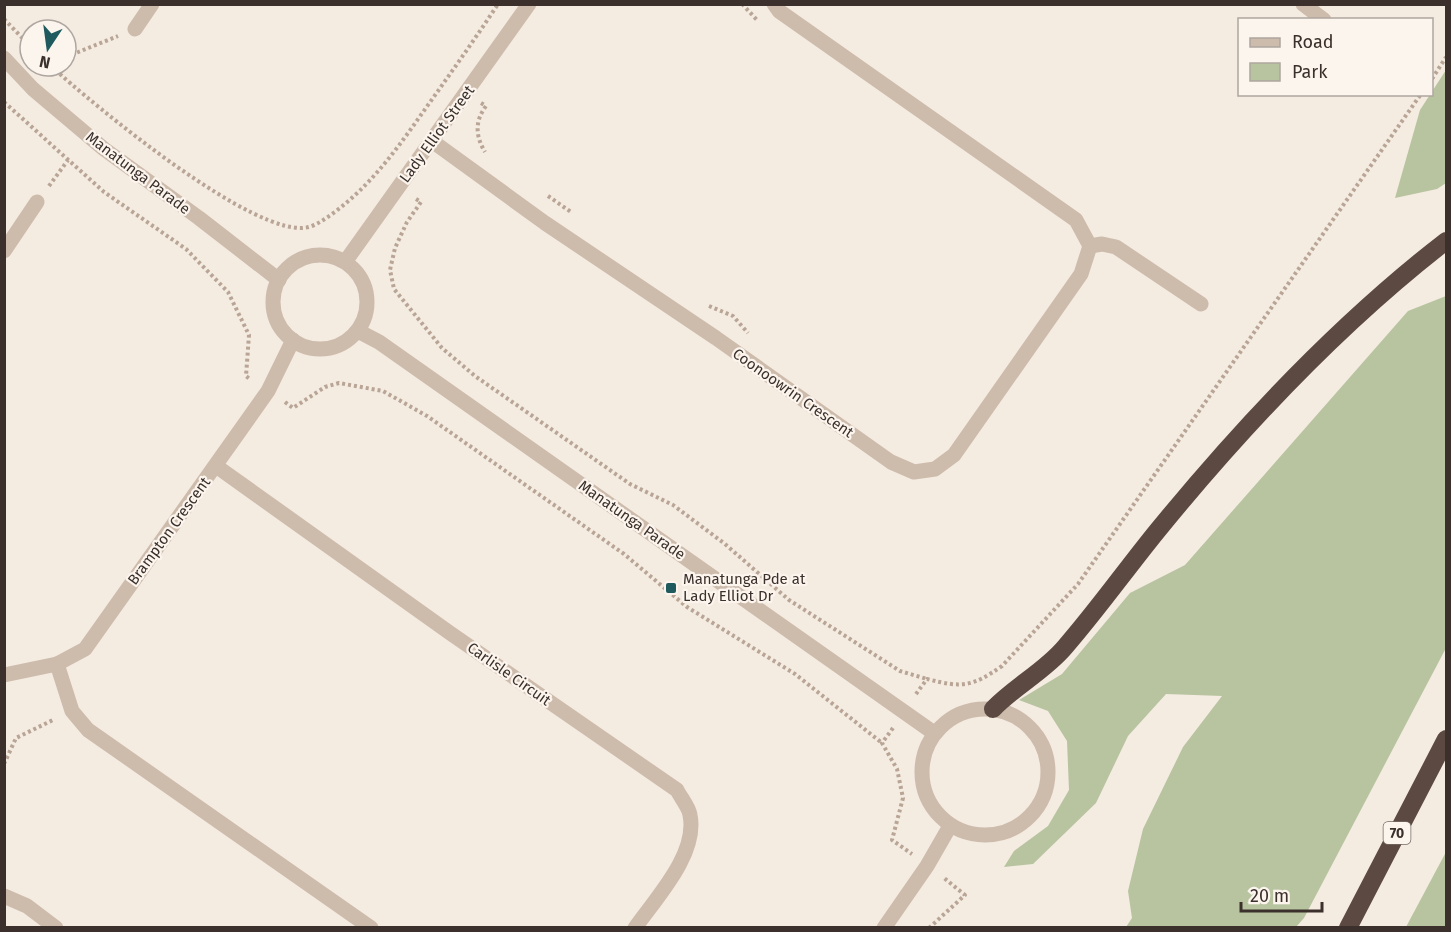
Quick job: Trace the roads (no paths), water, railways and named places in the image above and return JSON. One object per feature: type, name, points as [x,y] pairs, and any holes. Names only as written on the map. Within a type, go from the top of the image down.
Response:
[{"type":"highway","points":[[993,709],[1007,694],[1033,676],[1064,649],[1159,529],[1218,460],[1311,362],[1373,304],[1446,241]]},
{"type":"highway","name":"70","points":[[1348,927],[1446,739]]},
{"type":"street","points":[[135,29],[152,4]]},
{"type":"street","name":"Lady Elliot Street","points":[[345,262],[529,4]]},
{"type":"street","points":[[774,4],[779,11],[1076,219],[1090,246],[1102,244],[1116,247],[1200,304]]},
{"type":"street","points":[[1303,4],[1321,18]]},
{"type":"street","name":"Manatunga Parade","points":[[4,58],[33,89],[104,149],[279,280]]},
{"type":"street","name":"Coonoowrin Crescent","points":[[432,141],[545,224],[716,338],[891,462],[914,472],[934,469],[954,455],[1081,274],[1090,246]]},
{"type":"street","points":[[4,251],[37,202]]},
{"type":"street","points":[[315,255],[330,256],[345,262],[357,272],[365,286],[368,301],[365,317],[358,331],[346,342],[332,348],[316,349],[293,340],[279,324],[274,309],[274,294],[279,280],[288,268],[301,259],[315,255]]},
{"type":"street","name":"Manatunga Parade","points":[[358,331],[388,348],[934,733]]},
{"type":"street","name":"Brampton Crescent","points":[[4,675],[57,664],[85,649],[268,391],[293,340]]},
{"type":"street","name":"Carlisle Circuit","points":[[216,466],[450,633],[677,790],[690,814],[690,841],[680,864],[635,927]]},
{"type":"street","points":[[57,664],[72,711],[88,730],[371,927]]},
{"type":"street","points":[[993,709],[1014,716],[1032,729],[1044,746],[1049,768],[1047,791],[1037,810],[1017,828],[996,835],[970,835],[950,826],[933,810],[924,792],[921,770],[925,748],[934,733],[951,718],[972,710],[993,709]]},
{"type":"street","points":[[884,927],[927,866],[950,826]]},
{"type":"street","points":[[4,896],[27,906],[56,927]]},
{"type":"place","name":"Manatunga Pde at Lady Elliot Dr","points":[[671,588]]}]
